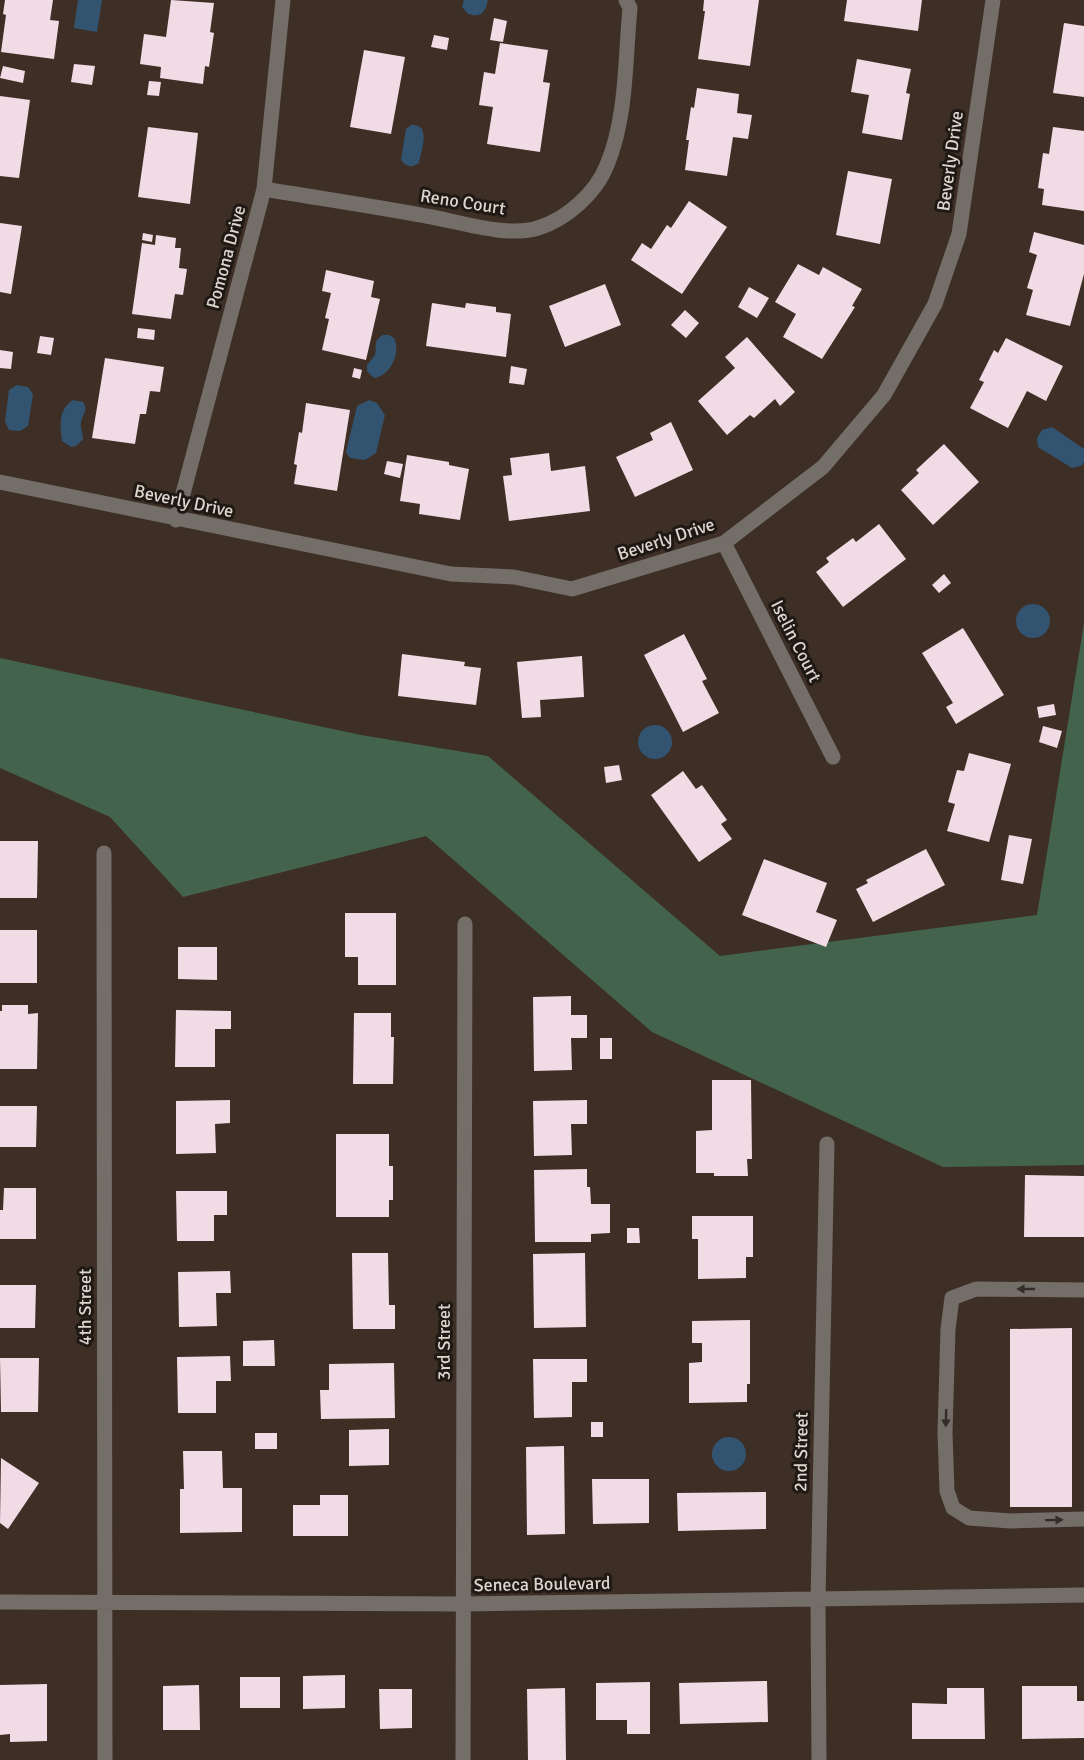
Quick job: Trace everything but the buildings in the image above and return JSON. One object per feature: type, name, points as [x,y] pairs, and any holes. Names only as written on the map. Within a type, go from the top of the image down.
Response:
[{"type":"street","name":"Pomona Drive","points":[[176,519],[264,189],[283,0]]},
{"type":"street","name":"Reno Court","points":[[264,189],[428,216],[499,231],[537,228],[567,213],[589,194],[607,167],[620,124],[630,8],[626,0]]},
{"type":"street","name":"Beverly Drive","points":[[0,482],[451,574],[514,578],[572,589],[724,543],[823,467],[884,395],[935,304],[959,234],[993,0]]},
{"type":"street","name":"Iselin Court","points":[[724,543],[833,757]]},
{"type":"street","name":"4th Street","points":[[104,853],[105,1760]]},
{"type":"street","name":"3rd Street","points":[[464,1760],[465,924]]},
{"type":"street","name":"2nd Street","points":[[819,1760],[818,1600],[827,1144]]},
{"type":"street","points":[[1084,1290],[976,1289],[952,1298],[948,1329],[945,1433],[947,1491],[953,1508],[969,1518],[1011,1521],[1084,1520]]},
{"type":"street","name":"Seneca Boulevard","points":[[0,1602],[463,1604],[1084,1595]]},
{"type":"green space","points":[[1084,623],[1084,1165],[943,1167],[652,1032],[426,836],[183,897],[110,817],[0,768],[0,658],[361,735],[488,756],[720,956],[1037,915]]},
{"type":"water","points":[[78,0],[102,0],[97,32],[74,28]]},
{"type":"water","points":[[464,0],[488,0],[484,11],[476,15],[468,14],[462,7]]},
{"type":"water","points":[[411,125],[421,128],[424,139],[419,163],[412,166],[401,160],[406,129]]},
{"type":"water","points":[[383,335],[394,338],[395,356],[390,368],[374,378],[367,371],[367,365],[375,355],[377,341]]},
{"type":"water","points":[[17,385],[28,387],[33,394],[28,426],[20,431],[9,430],[5,421],[9,390]]},
{"type":"water","points":[[73,400],[83,402],[85,410],[81,425],[83,439],[76,446],[71,447],[62,441],[61,424],[62,413]]},
{"type":"water","points":[[369,400],[377,403],[385,415],[376,453],[365,460],[350,458],[346,452],[357,406]]},
{"type":"water","points":[[1052,427],[1084,449],[1084,462],[1081,466],[1072,468],[1038,447],[1037,438],[1042,430]]},
{"type":"water","points":[[1033,604],[1045,609],[1050,621],[1045,633],[1033,638],[1021,633],[1016,621],[1021,609]]},
{"type":"water","points":[[655,725],[667,730],[672,742],[667,754],[655,759],[643,754],[638,742],[643,730]]},
{"type":"water","points":[[729,1437],[741,1442],[746,1454],[741,1466],[729,1471],[717,1466],[712,1454],[717,1442]]}]
